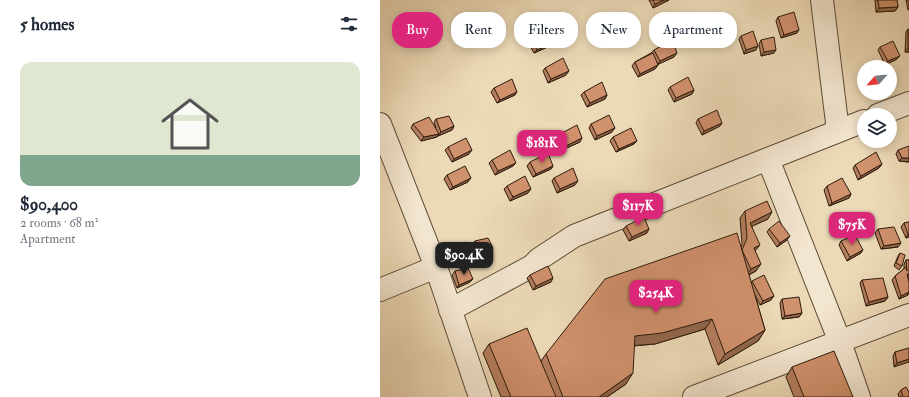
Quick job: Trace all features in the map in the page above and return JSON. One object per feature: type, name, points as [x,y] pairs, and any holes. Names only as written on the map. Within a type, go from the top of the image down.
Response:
[{"type":"street","points":[[822,0],[838,131]]},
{"type":"street","points":[[896,108],[909,103]]},
{"type":"street","points":[[380,124],[436,267],[480,397]]},
{"type":"street","points":[[450,310],[532,266],[539,259],[574,236],[857,124]]},
{"type":"street","points":[[768,159],[840,342],[859,397]]},
{"type":"street","points":[[380,290],[436,267]]},
{"type":"street","points":[[694,397],[909,315]]},
{"type":"building","points":[[653,0],[664,0],[655,4]]},
{"type":"building","points":[[878,0],[897,0],[898,7],[879,8]]},
{"type":"building","points":[[794,12],[799,30],[784,35],[778,17]]},
{"type":"building","points":[[909,29],[909,48],[908,48]]},
{"type":"building","points":[[753,31],[758,46],[746,50],[741,36]]},
{"type":"building","points":[[774,37],[776,50],[764,52],[761,40]]},
{"type":"building","points":[[893,41],[900,56],[887,60],[880,47]]},
{"type":"building","points":[[658,48],[675,48],[677,53],[660,61],[654,50]]},
{"type":"building","points":[[653,53],[658,65],[640,74],[635,62]]},
{"type":"building","points":[[563,58],[569,71],[551,79],[545,68]]},
{"type":"building","points":[[688,77],[694,90],[676,98],[670,87]]},
{"type":"building","points":[[512,79],[517,92],[500,100],[494,88]]},
{"type":"building","points":[[602,82],[607,95],[590,103],[584,92]]},
{"type":"building","points":[[717,110],[722,123],[704,131],[698,119]]},
{"type":"building","points":[[609,115],[615,128],[597,136],[591,124]]},
{"type":"building","points":[[449,116],[454,126],[441,132],[436,119]]},
{"type":"building","points":[[429,117],[439,134],[424,137],[413,124]]},
{"type":"building","points":[[577,125],[582,138],[564,147],[558,135]]},
{"type":"building","points":[[631,128],[637,141],[619,149],[613,137]]},
{"type":"building","points":[[466,138],[472,150],[454,159],[448,147]]},
{"type":"building","points":[[909,146],[909,158],[902,158],[898,150]]},
{"type":"building","points":[[510,150],[516,163],[498,171],[492,160]]},
{"type":"building","points":[[876,152],[882,164],[861,176],[855,165]]},
{"type":"building","points":[[548,153],[553,166],[536,174],[530,162]]},
{"type":"building","points":[[465,166],[471,178],[453,187],[447,175]]},
{"type":"building","points":[[573,168],[578,181],[560,189],[554,178]]},
{"type":"building","points":[[525,176],[531,189],[513,197],[507,186]]},
{"type":"building","points":[[842,178],[851,194],[832,203],[827,186]]},
{"type":"building","points":[[767,201],[772,212],[750,223],[760,245],[754,248],[761,264],[751,269],[742,250],[747,238],[745,211]]},
{"type":"building","points":[[644,217],[649,229],[632,237],[626,226]]},
{"type":"building","points":[[779,221],[790,236],[780,243],[769,229]]},
{"type":"building","points":[[909,222],[909,234],[908,234],[904,223]]},
{"type":"building","points":[[894,227],[901,243],[884,246],[878,229]]},
{"type":"building","points":[[737,233],[765,330],[725,354],[712,319],[662,333],[635,336],[633,373],[599,397],[563,397],[546,354],[605,279]]},
{"type":"building","points":[[855,235],[863,250],[850,257],[841,241]]},
{"type":"building","points":[[488,238],[493,248],[480,254],[475,241]]},
{"type":"building","points":[[466,242],[471,253],[458,258],[454,246]]},
{"type":"building","points":[[900,253],[905,255],[902,266],[896,263]]},
{"type":"building","points":[[906,260],[909,260],[909,274],[907,274],[909,292],[901,296],[895,276],[906,267],[907,271]]},
{"type":"building","points":[[548,266],[553,278],[536,286],[530,275]]},
{"type":"building","points":[[468,268],[473,279],[459,285],[455,271]]},
{"type":"building","points":[[764,275],[774,296],[763,301],[752,281]]},
{"type":"building","points":[[883,278],[888,297],[869,302],[862,280]]},
{"type":"building","points":[[799,297],[802,313],[785,316],[782,299]]},
{"type":"building","points":[[527,328],[556,397],[511,397],[489,344]]},
{"type":"building","points":[[909,348],[909,359],[897,363],[895,352]]},
{"type":"building","points":[[834,351],[853,397],[804,397],[792,367]]},
{"type":"building","points":[[906,387],[909,392],[909,397],[903,397],[901,390]]}]
